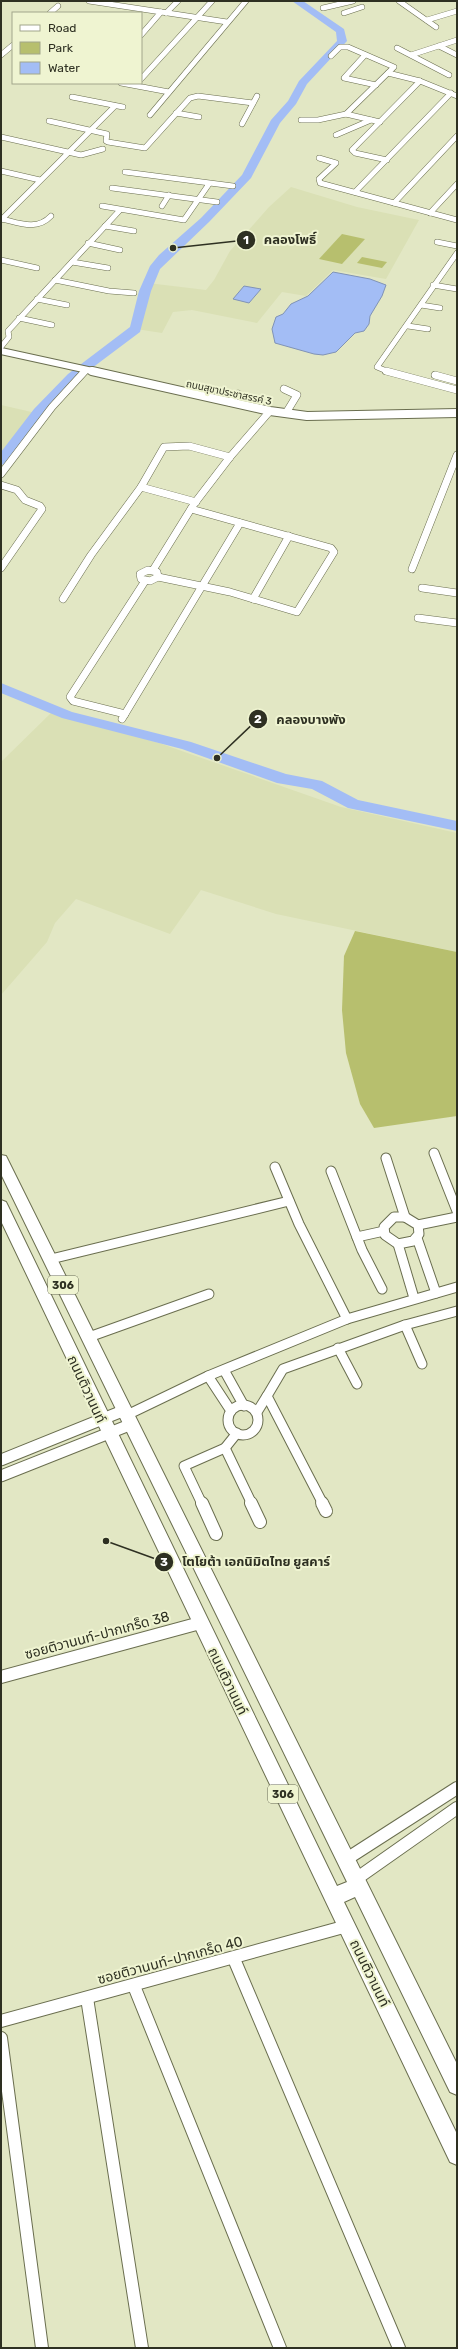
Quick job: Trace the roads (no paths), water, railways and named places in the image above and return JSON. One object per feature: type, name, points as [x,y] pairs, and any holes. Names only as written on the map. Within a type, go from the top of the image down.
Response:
[{"type":"main road","name":"ถนนติวานนท์","points":[[1,1160],[457,2085]]},
{"type":"main road","name":"ถนนติวานนท์","points":[[1,1206],[105,1426],[457,2155]]},
{"type":"main road","points":[[333,1897],[357,1882]]},
{"type":"street","points":[[89,1],[227,22]]},
{"type":"street","points":[[136,9],[144,1]]},
{"type":"street","points":[[166,13],[178,1]]},
{"type":"street","points":[[142,78],[212,1]]},
{"type":"street","points":[[150,115],[246,1]]},
{"type":"street","points":[[323,8],[347,4],[353,1]]},
{"type":"street","points":[[400,2],[411,1]]},
{"type":"street","points":[[400,2],[436,27]]},
{"type":"street","points":[[347,4],[356,9]]},
{"type":"street","points":[[51,12],[58,6]]},
{"type":"street","points":[[344,13],[362,7]]},
{"type":"street","points":[[427,20],[457,11]]},
{"type":"street","points":[[142,34],[161,12]]},
{"type":"street","points":[[411,55],[457,40]]},
{"type":"street","points":[[1,55],[12,46]]},
{"type":"street","points":[[331,56],[340,47],[344,46],[394,66],[346,114]]},
{"type":"street","points":[[439,46],[457,55]]},
{"type":"street","points":[[397,48],[449,75]]},
{"type":"street","points":[[365,55],[344,78],[376,85]]},
{"type":"street","points":[[388,73],[420,81],[457,96]]},
{"type":"street","points":[[387,160],[352,152],[420,81]]},
{"type":"street","points":[[136,84],[170,92]]},
{"type":"street","points":[[355,192],[451,93]]},
{"type":"street","points":[[92,101],[99,94]]},
{"type":"street","points":[[49,120],[107,134],[106,141],[145,148],[190,98],[198,96],[253,102]]},
{"type":"street","points":[[242,124],[257,96]]},
{"type":"street","points":[[72,97],[123,107]]},
{"type":"street","points":[[187,101],[208,103]]},
{"type":"street","points":[[2,217],[69,153],[115,106]]},
{"type":"street","points":[[176,113],[199,117]]},
{"type":"street","points":[[301,120],[318,120],[346,114],[380,122]]},
{"type":"street","points":[[336,135],[371,120]]},
{"type":"street","points":[[394,203],[457,136]]},
{"type":"street","points":[[1,137],[69,153],[84,155],[103,149]]},
{"type":"street","points":[[319,158],[336,163],[318,181],[457,220]]},
{"type":"street","points":[[1,171],[40,180]]},
{"type":"street","points":[[125,172],[233,186]]},
{"type":"street","points":[[102,206],[184,220],[209,184]]},
{"type":"street","points":[[430,213],[457,184]]},
{"type":"street","points":[[112,188],[217,202]]},
{"type":"street","points":[[129,198],[134,191]]},
{"type":"street","points":[[162,206],[169,195]]},
{"type":"street","points":[[1,347],[10,338],[7,331],[120,210]]},
{"type":"street","points":[[2,217],[37,226],[44,224],[51,216]]},
{"type":"street","points":[[105,226],[134,231]]},
{"type":"street","points":[[436,242],[457,246]]},
{"type":"street","points":[[88,243],[120,250]]},
{"type":"street","points":[[457,252],[433,285],[408,326],[377,368],[387,372],[457,390]]},
{"type":"street","points":[[1,260],[37,268]]},
{"type":"street","points":[[72,262],[108,268]]},
{"type":"street","points":[[55,280],[104,290],[134,293]]},
{"type":"street","points":[[433,285],[457,289]]},
{"type":"street","points":[[37,299],[67,305]]},
{"type":"street","points":[[421,305],[440,308]]},
{"type":"street","points":[[19,318],[52,325]]},
{"type":"street","points":[[408,326],[428,329]]},
{"type":"street","name":"ถนนสุขาประชาสรรค์ 3","points":[[1,351],[270,411],[307,416],[457,413]]},
{"type":"street","points":[[1,474],[52,407],[84,369]]},
{"type":"street","points":[[435,375],[457,381]]},
{"type":"street","points":[[284,389],[297,395],[286,413]]},
{"type":"street","points":[[230,402],[238,394]]},
{"type":"street","points":[[153,570],[196,502],[230,457],[270,411]]},
{"type":"street","points":[[63,599],[91,555],[141,487],[164,447],[174,444],[184,445],[230,457]]},
{"type":"street","points":[[412,569],[457,455]]},
{"type":"street","points":[[1,485],[17,490],[25,500],[40,506],[42,509],[1,568]]},
{"type":"street","points":[[141,487],[196,502]]},
{"type":"street","points":[[158,577],[158,573],[153,570],[145,570],[140,574],[140,578],[145,581],[153,581],[158,577],[203,586],[297,612],[334,552],[331,548],[191,509]]},
{"type":"street","points":[[145,581],[70,697],[73,701],[124,717],[240,523]]},
{"type":"street","points":[[252,599],[289,536]]},
{"type":"street","points":[[422,588],[457,593]]},
{"type":"street","points":[[418,618],[457,623]]},
{"type":"street","points":[[434,1153],[457,1211]]},
{"type":"street","points":[[386,1158],[406,1217],[418,1226],[419,1234],[417,1238],[409,1244],[398,1244],[388,1239],[384,1231],[384,1226],[390,1219],[406,1217]]},
{"type":"street","points":[[275,1167],[289,1201],[347,1319]]},
{"type":"street","points":[[331,1171],[357,1237],[382,1290]]},
{"type":"street","points":[[50,1260],[289,1201]]},
{"type":"street","points":[[418,1226],[457,1218]]},
{"type":"street","points":[[357,1237],[384,1231]]},
{"type":"street","points":[[417,1238],[436,1292]]},
{"type":"street","points":[[398,1244],[414,1298]]},
{"type":"street","points":[[1,1476],[128,1416],[208,1376],[347,1319],[414,1298],[457,1287]]},
{"type":"street","points":[[88,1337],[209,1294]]},
{"type":"street","points":[[244,1406],[231,1410],[227,1423],[237,1433],[247,1434],[256,1429],[259,1421],[257,1412],[283,1369],[405,1325],[457,1311]]},
{"type":"street","points":[[405,1325],[422,1364]]},
{"type":"street","points":[[338,1348],[357,1384]]},
{"type":"street","points":[[224,1370],[244,1406],[257,1412]]},
{"type":"street","points":[[208,1376],[231,1410]]},
{"type":"street","points":[[267,1396],[326,1511]]},
{"type":"street","points":[[1,1460],[105,1426]]},
{"type":"street","points":[[216,1534],[184,1466],[225,1448],[237,1433]]},
{"type":"street","points":[[225,1448],[260,1522]]},
{"type":"street","name":"ซอยติวานนท์-ปากเกร็ด 38","points":[[1,1677],[200,1623]]},
{"type":"street","points":[[345,1860],[457,1788]]},
{"type":"street","points":[[357,1882],[457,1808]]},
{"type":"street","name":"ซอยติวานนท์-ปากเกร็ด 40","points":[[1,2021],[234,1959],[347,1926]]},
{"type":"street","points":[[234,1959],[399,2348]]},
{"type":"street","points":[[134,1986],[280,2348]]},
{"type":"street","points":[[87,1998],[142,2348]]},
{"type":"street","points":[[1,2038],[42,2348]]},
{"type":"water","points":[[333,272],[370,279],[386,285],[382,296],[370,316],[369,324],[364,331],[355,333],[336,352],[323,355],[314,354],[275,343],[272,329],[276,317],[283,314],[291,304],[308,296]]},
{"type":"water","points":[[244,286],[261,289],[249,303],[233,299]]},
{"type":"waterway","points":[[1,461],[39,412],[72,377],[136,329],[145,291],[154,268],[163,257],[205,220],[247,176],[275,122],[292,102],[303,83],[342,41],[341,31],[297,1]]},
{"type":"waterway","points":[[1,688],[67,715],[120,730],[186,745],[283,779],[316,785],[354,804],[457,826]]},
{"type":"place","name":"คลองโพธิ์","points":[[173,248]]},
{"type":"place","name":"คลองบางพัง","points":[[217,758]]},
{"type":"place","name":"โตโยต้า เอกนิมิตไทย ยูสคาร์","points":[[106,1541]]}]
